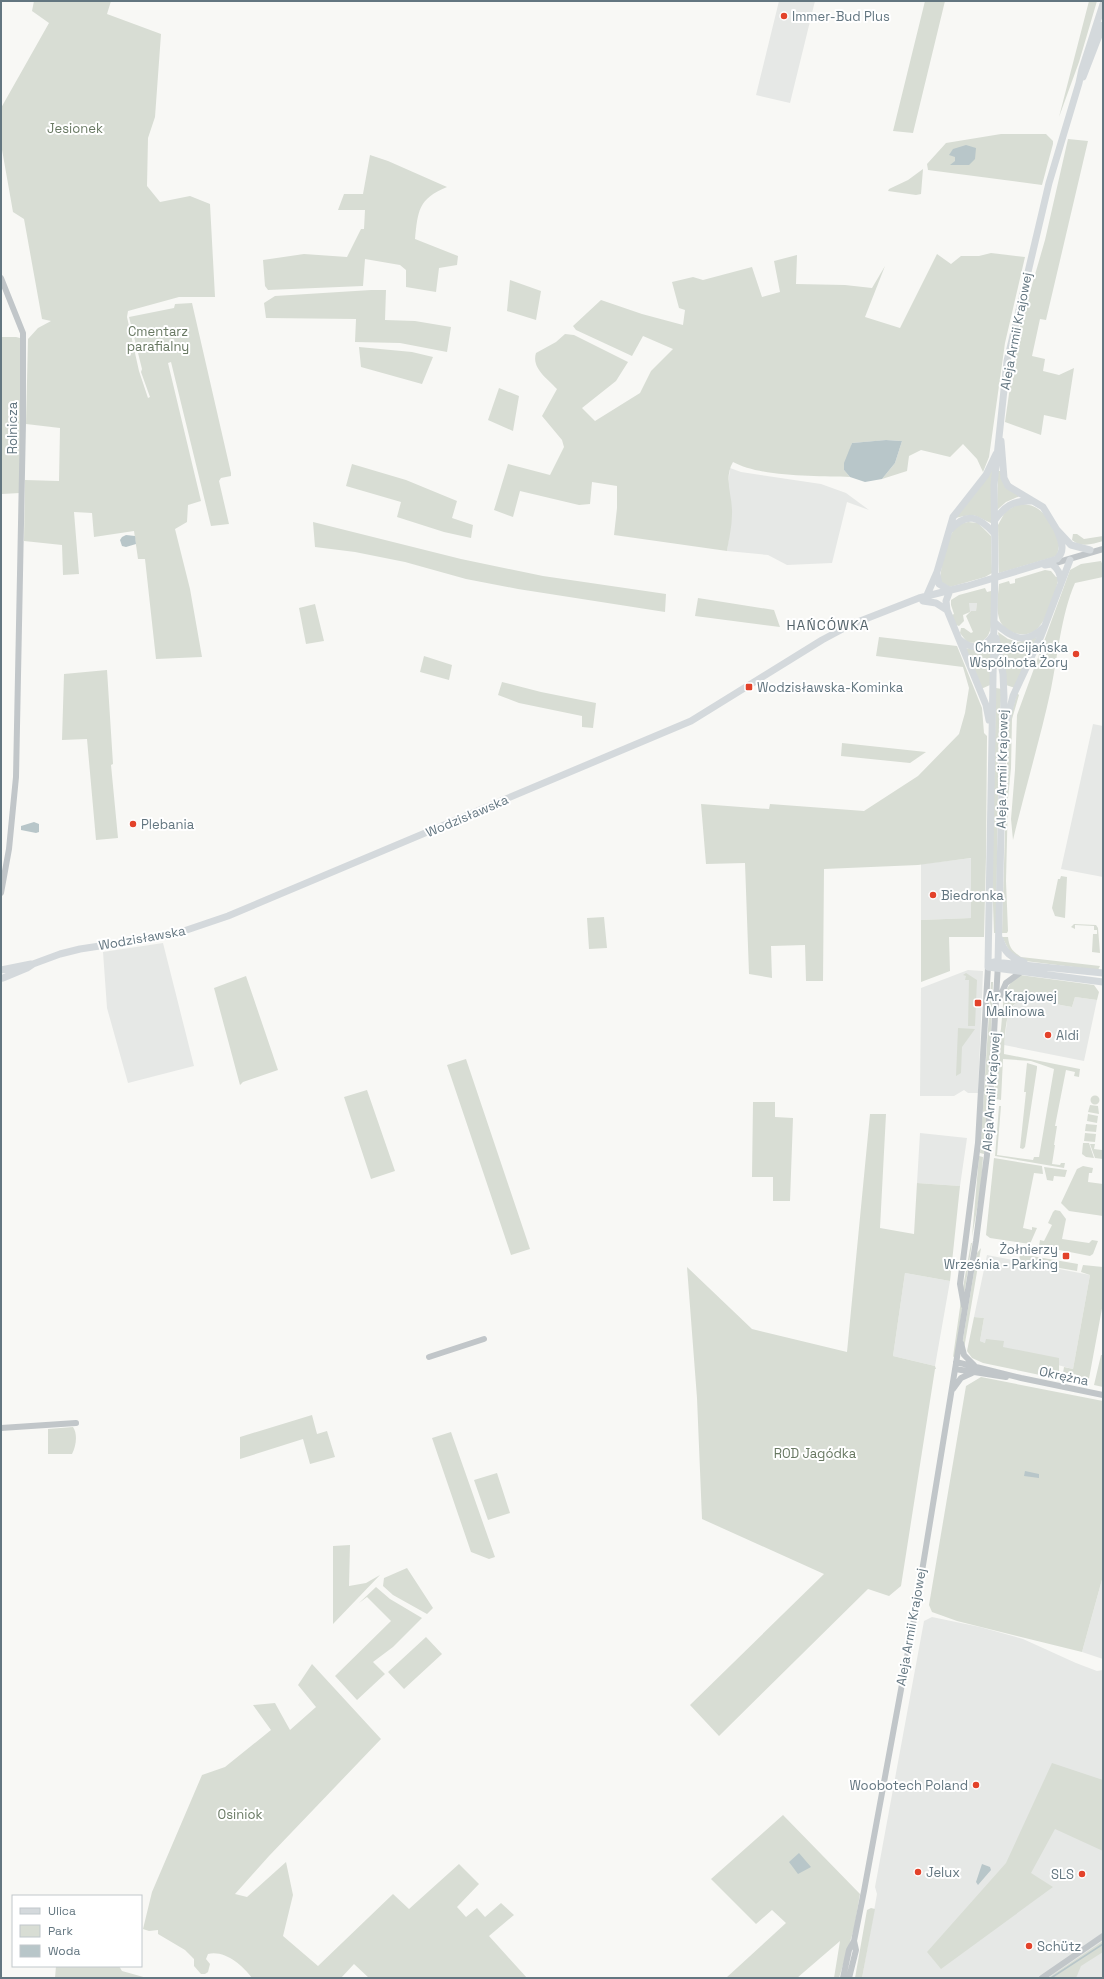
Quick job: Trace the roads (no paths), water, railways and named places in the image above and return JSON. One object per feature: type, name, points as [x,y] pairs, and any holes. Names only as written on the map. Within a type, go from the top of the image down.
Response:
[{"type":"main road","name":"Aleja Armii Krajowej","points":[[988,964],[994,632],[994,522],[997,452],[1007,361],[1049,182],[1082,69],[1103,4]]},
{"type":"main road","name":"Aleja Armii Krajowej","points":[[1079,83],[1092,56],[1103,25]]},
{"type":"main road","points":[[999,431],[1006,483],[1012,490],[1045,509],[1057,530],[1063,549],[1055,562],[1059,571],[1061,583]]},
{"type":"main road","points":[[947,610],[925,598],[937,572],[954,517],[986,475],[997,452]]},
{"type":"main road","points":[[994,522],[1003,509],[1011,503],[1033,501]]},
{"type":"main road","points":[[950,530],[963,519],[974,518],[985,523],[994,533]]},
{"type":"main road","points":[[1057,530],[1071,545],[1090,550]]},
{"type":"main road","points":[[1002,739],[1013,696],[1044,627],[1070,560]]},
{"type":"main road","name":"Wodzisławska","points":[[2,980],[33,964],[80,949],[158,938],[189,930],[300,886],[691,721],[829,636],[879,614],[925,598],[1055,562]]},
{"type":"main road","points":[[937,572],[939,584],[949,591],[946,601],[947,610],[987,709],[992,731]]},
{"type":"main road","points":[[994,622],[1008,635],[1020,638],[1034,635],[1044,627]]},
{"type":"main road","name":"Aleja Armii Krajowej","points":[[994,632],[1004,681],[998,966]]},
{"type":"main road","points":[[959,639],[970,647],[981,646],[990,640],[994,632]]},
{"type":"main road","points":[[999,935],[1003,948],[1010,956],[1032,965]]},
{"type":"main road","name":"Wodzisławska","points":[[1,970],[28,963],[33,964]]},
{"type":"main road","points":[[988,964],[1021,972],[1103,982]]},
{"type":"main road","points":[[998,966],[1032,965],[1103,973]]},
{"type":"main road","points":[[1,970],[2,980]]},
{"type":"street","name":"Rolnicza","points":[[1,278],[23,334],[24,422],[16,777],[9,849],[1,893]]},
{"type":"street","name":"Wodzisławska","points":[[1055,562],[1090,550],[1103,549]]},
{"type":"street","name":"Wodzisławska","points":[[1055,562],[1070,560],[1103,549]]},
{"type":"street","name":"Aleja Armii Krajowej","points":[[965,1312],[960,1284],[978,1143],[988,964]]},
{"type":"street","name":"Aleja Armii Krajowej","points":[[843,1978],[849,1950],[854,1942],[916,1608],[949,1398],[965,1312],[986,1155],[997,1005],[998,966]]},
{"type":"street","points":[[997,1005],[1005,985],[1011,978],[1021,972]]},
{"type":"street","points":[[949,1398],[954,1386],[961,1378],[977,1370],[964,1355],[960,1337]]},
{"type":"street","points":[[429,1357],[484,1339]]},
{"type":"street","name":"Okrężna","points":[[955,1365],[1103,1395]]},
{"type":"street","points":[[1,1428],[76,1423]]},
{"type":"street","points":[[1042,1978],[1103,1936]]},
{"type":"street","name":"Aleja Armii Krajowej","points":[[849,1978],[856,1950],[854,1942]]},
{"type":"water","points":[[966,145],[976,148],[975,159],[969,165],[950,165],[955,161],[955,157],[949,155],[953,149]]},
{"type":"water","points":[[886,440],[902,441],[895,463],[882,479],[865,482],[850,477],[844,470],[844,463],[852,443]]},
{"type":"water","points":[[126,535],[135,536],[136,544],[126,547],[122,546],[120,540]]},
{"type":"water","points":[[34,822],[39,824],[39,832],[36,833],[21,830],[21,826]]},
{"type":"water","points":[[1025,1471],[1039,1474],[1039,1478],[1024,1476]]},
{"type":"water","points":[[799,1853],[811,1867],[798,1874],[789,1862]]},
{"type":"water","points":[[982,1864],[990,1867],[991,1870],[978,1885],[976,1882]]},
{"type":"waterway","points":[[1051,1978],[1103,1944]]},
{"type":"place","name":"Immer-Bud Plus","points":[[784,16]]},
{"type":"place","name":"Chrześcijańska Wspólnota Żory","points":[[1076,654]]},
{"type":"place","name":"Wodzisławska-Kominka","points":[[749,687]]},
{"type":"place","name":"Plebania","points":[[133,824]]},
{"type":"place","name":"Biedronka","points":[[933,895]]},
{"type":"place","name":"Ar. Krajowej Malinowa","points":[[978,1003]]},
{"type":"place","name":"Aldi","points":[[1048,1035]]},
{"type":"place","name":"Żołnierzy Września - Parking","points":[[1066,1256]]},
{"type":"place","name":"Woobotech Poland","points":[[976,1785]]},
{"type":"place","name":"Jelux","points":[[918,1872]]},
{"type":"place","name":"SLS","points":[[1082,1874]]},
{"type":"place","name":"Schütz","points":[[1029,1946]]},
{"type":"district","name":"HAŃCÓWKA","points":[[828,625]]},
{"type":"park label","name":"Jesionek","points":[[75,128]]},
{"type":"park label","name":"Cmentarz parafialny","points":[[158,338]]},
{"type":"park label","name":"ROD Jagódka","points":[[815,1453]]},
{"type":"park label","name":"Osiniok","points":[[240,1814]]}]
